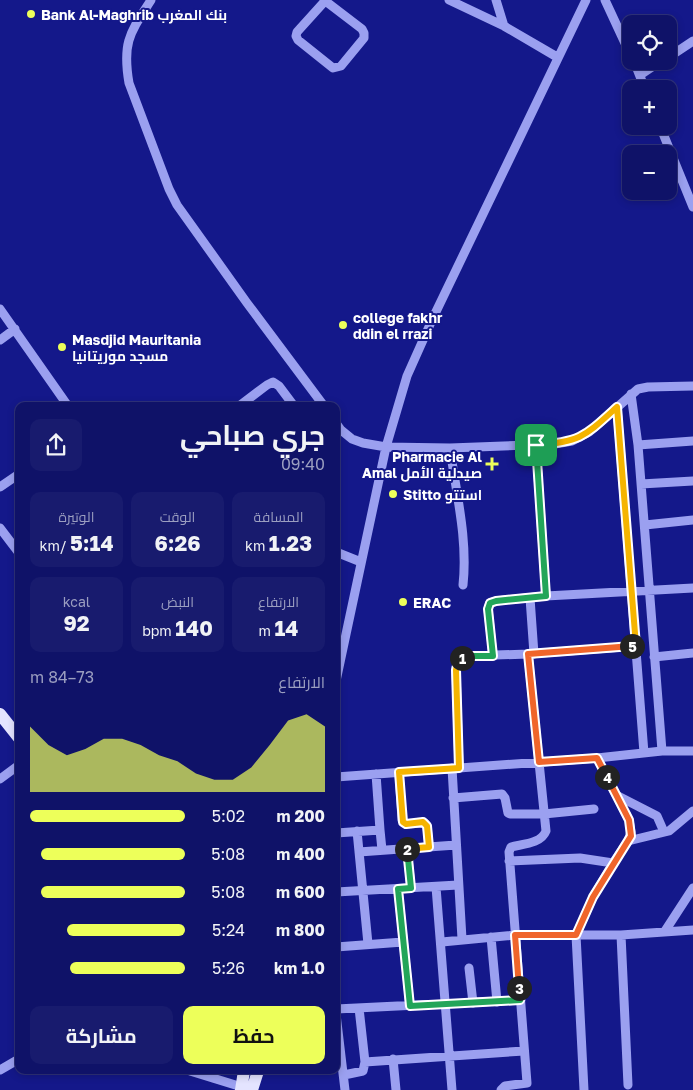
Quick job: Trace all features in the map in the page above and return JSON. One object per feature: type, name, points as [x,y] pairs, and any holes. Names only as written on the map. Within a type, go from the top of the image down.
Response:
[{"type":"main road","points":[[0,714],[15,733]]},
{"type":"main road","points":[[244,1074],[245,1089]]},
{"type":"main road","points":[[245,1089],[256,1074]]},
{"type":"street","points":[[152,0],[132,30],[127,47],[126,65],[130,83],[169,189],[177,205],[246,303],[321,402]]},
{"type":"street","points":[[449,0],[504,26],[557,57]]},
{"type":"street","points":[[496,0],[504,26]]},
{"type":"street","points":[[340,662],[386,447],[407,376],[557,57],[586,0]]},
{"type":"street","points":[[605,0],[622,37]]},
{"type":"street","points":[[324,1],[362,29],[364,33],[364,38],[341,66],[337,68],[333,68],[298,40],[296,36],[297,32],[324,1]]},
{"type":"street","points":[[677,51],[693,41]]},
{"type":"street","points":[[638,70],[642,80]]},
{"type":"street","points":[[640,75],[648,70]]},
{"type":"street","points":[[664,135],[690,192],[693,207]]},
{"type":"street","points":[[0,309],[65,402]]},
{"type":"street","points":[[0,340],[15,329]]},
{"type":"street","points":[[244,402],[273,382],[279,386],[291,402]]},
{"type":"street","points":[[340,430],[352,439],[386,447],[450,448],[564,443],[582,437],[589,432],[638,389],[648,386],[693,386]]},
{"type":"street","points":[[631,394],[638,445],[645,525],[662,751]]},
{"type":"street","points":[[617,407],[644,753]]},
{"type":"street","points":[[638,445],[693,441]]},
{"type":"street","points":[[536,445],[546,596]]},
{"type":"street","points":[[450,448],[463,539],[463,584]]},
{"type":"street","points":[[0,487],[15,477]]},
{"type":"street","points":[[641,484],[693,481]]},
{"type":"street","points":[[645,525],[693,520]]},
{"type":"street","points":[[0,528],[15,548]]},
{"type":"street","points":[[340,554],[361,562]]},
{"type":"street","points":[[493,656],[488,609],[490,603],[546,596],[693,588]]},
{"type":"street","points":[[501,1090],[505,1086],[527,1083],[515,935],[510,861],[511,847],[529,844],[545,834],[546,830],[531,654],[530,598]]},
{"type":"street","points":[[462,940],[453,798],[456,670],[458,661],[466,656],[531,654],[636,646]]},
{"type":"street","points":[[654,657],[693,653]]},
{"type":"street","points":[[340,777],[597,758],[662,751],[693,751]]},
{"type":"street","points":[[584,1090],[576,935],[593,897],[628,841],[631,832],[629,820],[597,758]]},
{"type":"street","points":[[0,779],[15,768]]},
{"type":"street","points":[[399,772],[403,822],[406,824],[425,823],[429,847]]},
{"type":"street","points":[[376,774],[382,850]]},
{"type":"street","points":[[453,798],[502,794],[509,814],[544,814],[594,809]]},
{"type":"street","points":[[616,795],[657,816],[664,832]]},
{"type":"street","points":[[628,841],[674,829],[693,811]]},
{"type":"street","points":[[340,833],[380,830]]},
{"type":"street","points":[[358,831],[368,944]]},
{"type":"street","points":[[359,852],[456,845]]},
{"type":"street","points":[[407,848],[411,888]]},
{"type":"street","points":[[510,861],[580,858],[613,863]]},
{"type":"street","points":[[340,892],[458,885]]},
{"type":"street","points":[[436,887],[442,942],[452,1090]]},
{"type":"street","points":[[665,931],[693,888]]},
{"type":"street","points":[[398,889],[410,1006]]},
{"type":"street","points":[[442,942],[515,935],[622,934],[693,930]]},
{"type":"street","points":[[622,934],[628,1085]]},
{"type":"street","points":[[490,937],[497,1002]]},
{"type":"street","points":[[340,946],[403,942]]},
{"type":"street","points":[[469,968],[473,1003]]},
{"type":"street","points":[[340,1009],[520,1000]]},
{"type":"street","points":[[344,1075],[364,1072],[365,1062],[359,1008]]},
{"type":"street","points":[[365,1062],[524,1051]]},
{"type":"street","points":[[393,1059],[396,1090]]},
{"type":"street","points":[[0,1070],[15,1061]]},
{"type":"street","points":[[340,1065],[344,1075],[345,1090]]},
{"type":"street","points":[[199,1074],[245,1089]]},
{"type":"place","name":"Bank Al-Maghrib بنك المغرب","points":[[31,14]]},
{"type":"place","name":"college fakhr ddin el rrazi","points":[[343,325]]},
{"type":"place","name":"Masdjid Mauritania مسجد موريتانيا","points":[[62,347]]},
{"type":"place","name":"Pharmacie Al Amal صيدلية الأمل","points":[[492,464]]},
{"type":"place","name":"Stitto استتو","points":[[393,494]]},
{"type":"place","name":"ERAC","points":[[403,602]]},
{"type":"route","points":[[617,407],[636,646],[528,654],[539,762],[597,758],[629,820],[631,836],[593,897],[576,935],[515,935],[520,1000],[410,1006],[398,889],[411,888],[407,848],[429,847],[425,823],[405,824],[402,820],[399,772],[459,768],[456,670],[458,661],[466,656],[493,656],[488,609],[490,603],[546,596],[536,445],[564,443],[582,437],[617,407]]}]
